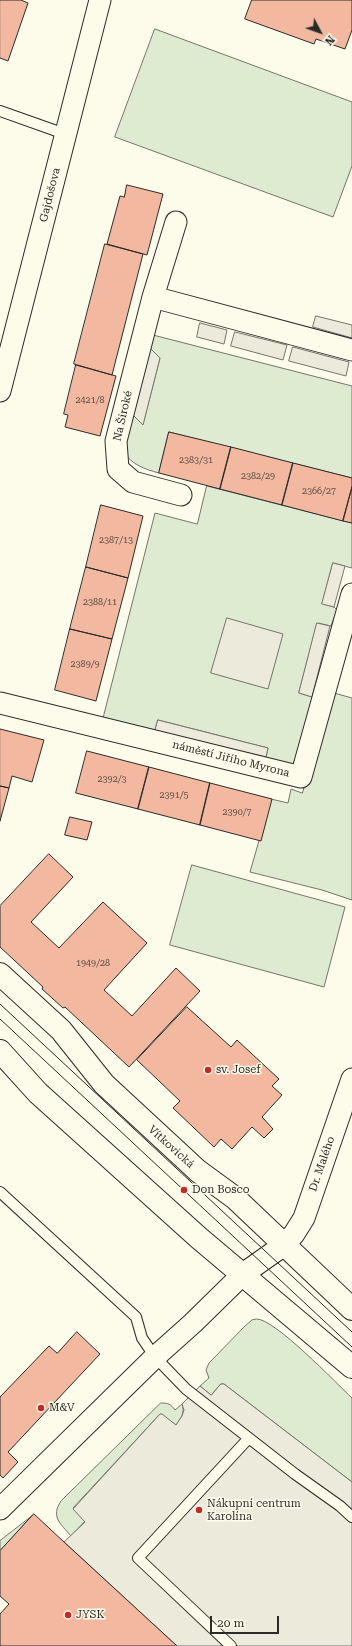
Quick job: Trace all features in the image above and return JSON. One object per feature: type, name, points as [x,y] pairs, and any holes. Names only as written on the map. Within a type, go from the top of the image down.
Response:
[{"type":"street","name":"Gajdošova","points":[[0,391],[100,0]]},
{"type":"street","name":"Na Široké","points":[[176,222],[153,297],[116,441],[118,469],[133,482],[181,495]]},
{"type":"street","points":[[153,297],[352,350]]},
{"type":"street","name":"náměstí Jiřího Myrona","points":[[0,703],[301,776],[352,594]]},
{"type":"street","name":"Vítkovická","points":[[0,974],[61,1030],[104,1084],[198,1171],[235,1198],[352,1309]]},
{"type":"street","points":[[0,1051],[38,1093],[199,1238],[352,1367]]},
{"type":"street","name":"Dr. Malého","points":[[0,1509],[155,1357],[194,1323],[243,1274],[284,1245],[294,1234],[304,1218],[352,1079]]},
{"type":"lane","points":[[0,111],[65,134]]},
{"type":"lane","points":[[0,1192],[136,1317],[142,1338],[155,1357],[186,1389],[248,1439],[340,1506],[352,1517]]},
{"type":"lane","points":[[232,1646],[138,1558],[248,1439]]},
{"type":"green space","points":[[155,29],[352,102],[352,166],[333,217],[115,137]]},
{"type":"green space","points":[[149,334],[352,386],[352,478],[169,432],[159,473],[135,463],[123,452],[131,413],[143,424],[160,358],[146,344]]},
{"type":"green space","points":[[207,486],[352,523],[352,568],[333,563],[323,604],[334,607],[337,610],[331,626],[318,623],[299,693],[317,700],[301,757],[292,764],[266,761],[268,748],[158,720],[155,731],[102,722],[155,513],[197,524]]},
{"type":"green space","points":[[334,693],[352,698],[352,900],[322,890],[250,872],[271,799],[288,803],[291,789],[302,793]]},
{"type":"green space","points":[[192,865],[345,907],[324,987],[170,945]]},
{"type":"green space","points":[[257,1319],[266,1322],[291,1340],[352,1398],[352,1482],[224,1384],[221,1384],[211,1395],[200,1386],[209,1378],[206,1370],[209,1363],[245,1326],[252,1320]]},
{"type":"green space","points":[[161,1403],[169,1404],[175,1410],[182,1404],[183,1413],[176,1425],[160,1414],[73,1508],[85,1521],[71,1536],[58,1520],[57,1512],[61,1501]]},
{"type":"green space","points":[[33,1515],[0,1551],[0,1541]]},
{"type":"shaded area","points":[[316,316],[352,325],[352,338],[313,327]]},
{"type":"shaded area","points":[[200,323],[227,330],[224,344],[197,337]]},
{"type":"shaded area","points":[[235,332],[287,345],[283,360],[231,346]]},
{"type":"shaded area","points":[[146,344],[160,358],[143,425],[130,412]]},
{"type":"shaded area","points":[[293,347],[349,362],[346,376],[289,361]]},
{"type":"shaded area","points":[[333,563],[345,566],[334,607],[322,604]]},
{"type":"shaded area","points":[[227,618],[283,634],[268,689],[211,673]]},
{"type":"shaded area","points":[[317,623],[330,626],[312,697],[299,693]]},
{"type":"shaded area","points":[[158,720],[268,748],[266,757],[155,731]]},
{"type":"shaded area","name":"Nákupní centrum Karolína","points":[[221,1384],[224,1384],[352,1482],[352,1646],[177,1646],[64,1542],[85,1522],[73,1509],[160,1414],[176,1425],[184,1410],[182,1404],[200,1386],[211,1395]]},
{"type":"building","points":[[0,0],[21,0],[28,3],[8,61],[0,58]]},
{"type":"building","points":[[252,0],[352,0],[352,30],[345,49],[316,39],[314,44],[245,19]]},
{"type":"building","points":[[127,185],[163,194],[147,255],[107,244],[120,196],[124,197]]},
{"type":"building","points":[[105,244],[143,254],[112,375],[74,364]]},
{"type":"building","points":[[76,365],[116,376],[100,436],[65,427],[68,415],[64,414]]},
{"type":"building","points":[[169,432],[231,447],[220,489],[159,473]]},
{"type":"building","points":[[231,447],[293,463],[282,505],[220,489]]},
{"type":"building","points":[[293,463],[352,478],[352,487],[343,521],[282,505]]},
{"type":"building","points":[[352,487],[352,523],[343,521]]},
{"type":"building","points":[[101,505],[143,516],[128,578],[86,567]]},
{"type":"building","points":[[86,567],[128,578],[112,639],[70,629]]},
{"type":"building","points":[[70,629],[112,639],[96,701],[55,690]]},
{"type":"building","points":[[0,729],[44,740],[32,782],[12,776],[9,788],[0,786]]},
{"type":"building","points":[[87,751],[149,767],[138,809],[76,793]]},
{"type":"building","points":[[149,767],[210,783],[200,825],[138,809]]},
{"type":"building","points":[[210,783],[272,799],[261,841],[200,825]]},
{"type":"building","points":[[0,786],[9,788],[0,821]]},
{"type":"building","points":[[70,817],[92,822],[87,840],[65,835]]},
{"type":"building","points":[[49,854],[73,877],[31,922],[59,948],[103,902],[147,943],[104,990],[132,1016],[176,968],[200,991],[129,1067],[65,1007],[63,1008],[42,989],[43,987],[0,947],[0,906]]},
{"type":"building","name":"sv. Josef","points":[[187,1007],[231,1047],[237,1040],[279,1079],[272,1086],[282,1095],[262,1117],[273,1129],[264,1138],[252,1127],[232,1149],[221,1139],[214,1147],[173,1108],[180,1101],[137,1060]]},
{"type":"building","points":[[77,1332],[100,1354],[8,1452],[18,1462],[3,1478],[0,1475],[0,1397],[49,1346],[57,1353]]},
{"type":"building","points":[[34,1514],[177,1646],[0,1646],[0,1614],[9,1604],[0,1596],[0,1551]]},
{"type":"tram line","points":[[0,1004],[352,1332]]},
{"type":"tram line","points":[[0,1019],[352,1347]]},
{"type":"place","name":"sv. Josef","points":[[208,1070]]},
{"type":"place","name":"Don Bosco","points":[[184,1190]]},
{"type":"place","name":"M&V","points":[[41,1408]]},
{"type":"place","name":"Nákupní centrum Karolína","points":[[199,1510]]},
{"type":"place","name":"JYSK","points":[[68,1615]]}]
